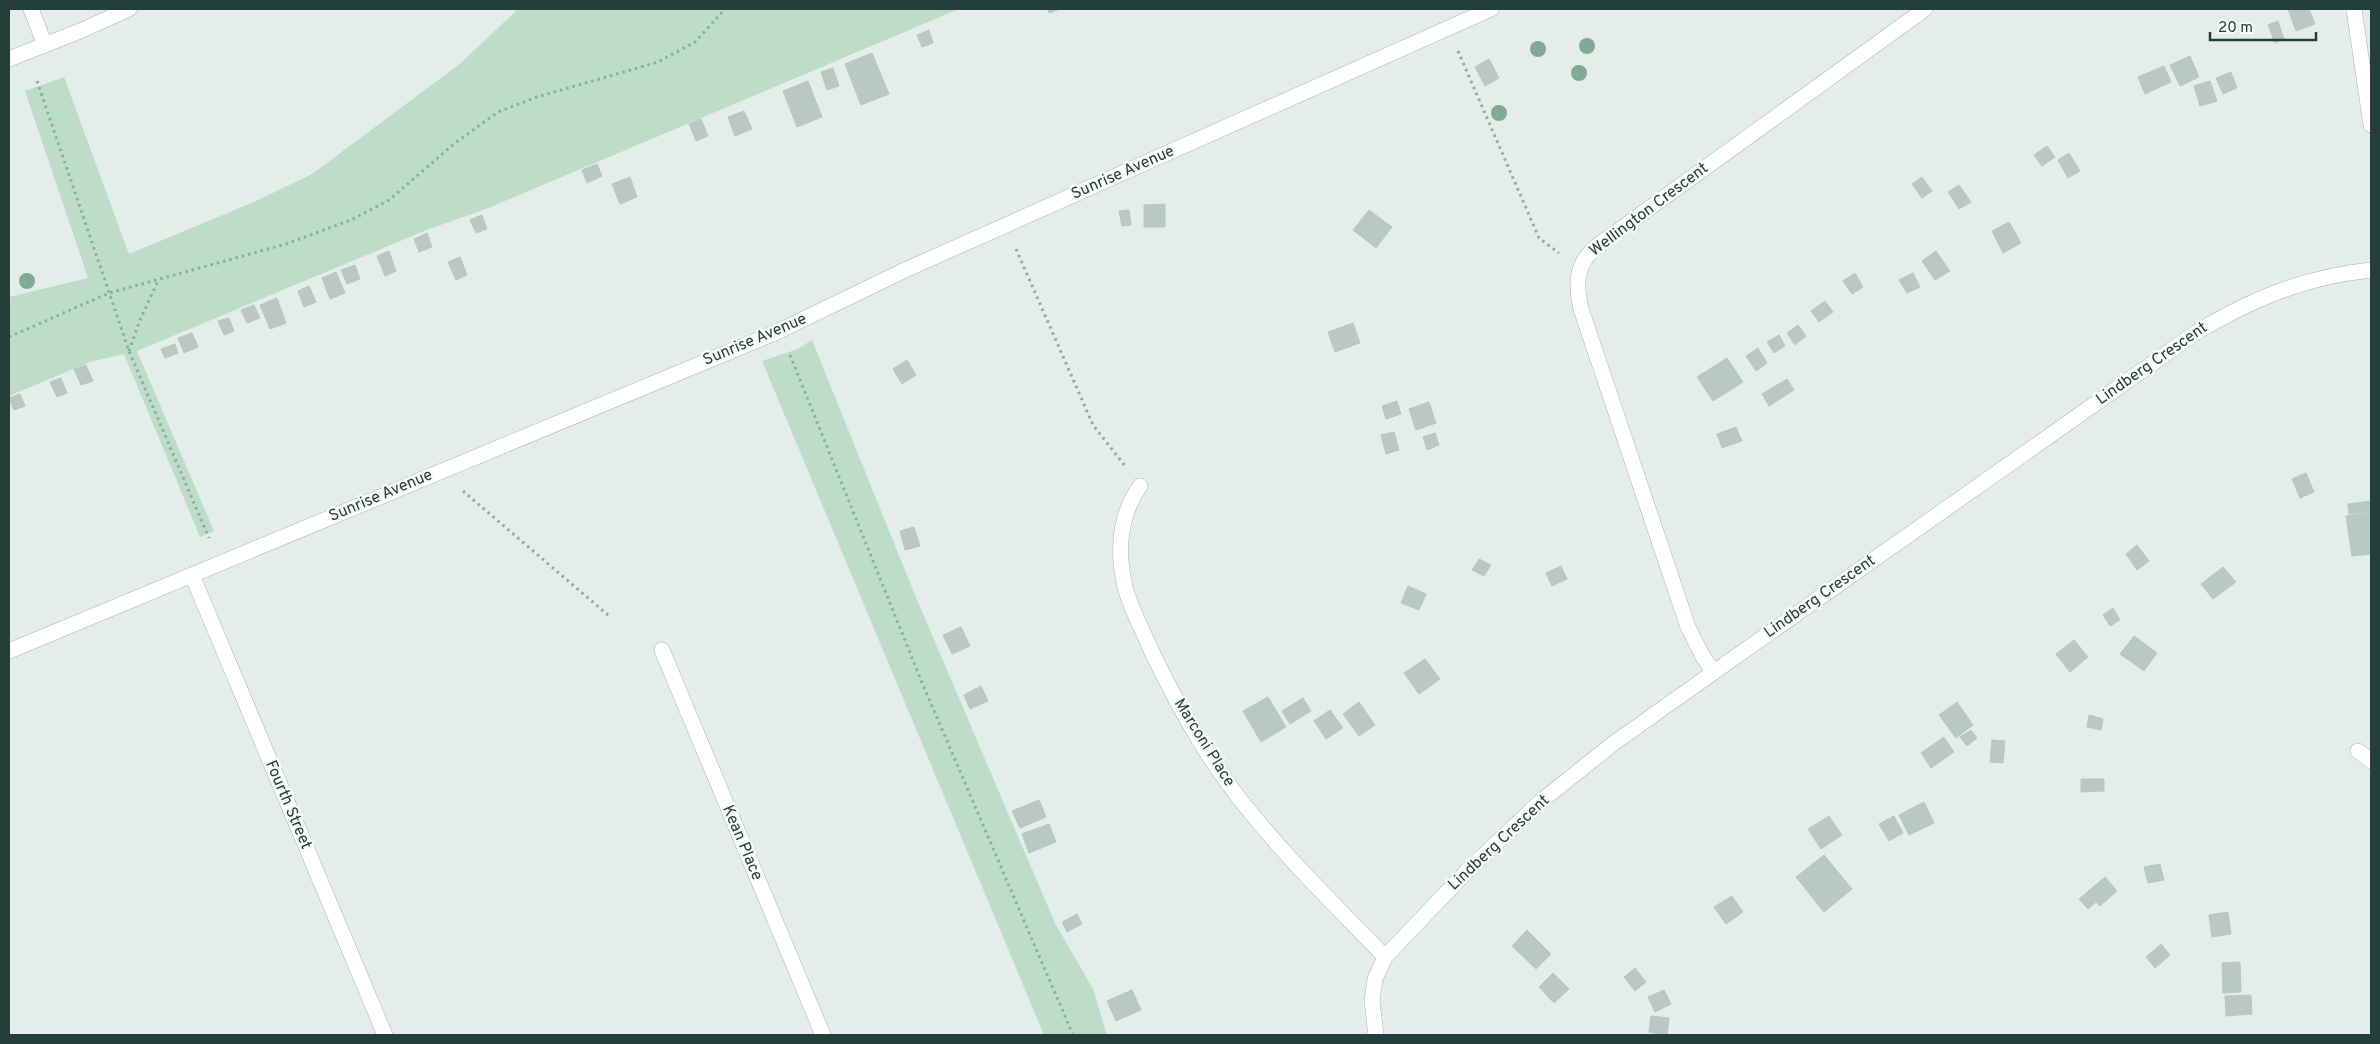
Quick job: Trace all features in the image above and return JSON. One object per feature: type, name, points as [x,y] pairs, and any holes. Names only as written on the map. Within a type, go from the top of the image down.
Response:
[{"type":"street","points":[[31,9],[45,46]]},
{"type":"street","points":[[9,59],[45,46],[129,9]]},
{"type":"street","name":"Sunrise Avenue","points":[[9,650],[777,332],[878,283],[1006,225],[1491,9]]},
{"type":"street","name":"Wellington Crescent","points":[[1714,672],[1703,657],[1688,627],[1581,309],[1576,279],[1580,265],[1587,254],[1597,246],[1925,9]]},
{"type":"street","points":[[2354,9],[2371,126]]},
{"type":"street","name":"Lindberg Crescent","points":[[1376,1035],[1372,1001],[1375,979],[1385,957],[1468,870],[1540,802],[1614,743],[2197,332],[2229,313],[2285,288],[2323,277],[2371,270]]},
{"type":"street","name":"Marconi Place","points":[[1140,486],[1130,500],[1124,520],[1122,565],[1132,609],[1165,678],[1185,715],[1232,789],[1286,854],[1385,957]]},
{"type":"street","name":"Fourth Street","points":[[192,575],[385,1035]]},
{"type":"street","name":"Kean Place","points":[[662,650],[823,1035]]},
{"type":"street","points":[[2358,751],[2371,761]]},
{"type":"path","points":[[9,336],[109,293],[286,244],[370,211],[406,186],[455,143],[498,112],[537,97],[658,62],[695,42],[724,9]]},
{"type":"path","points":[[1448,27],[1539,238],[1550,248],[1580,265]]},
{"type":"path","points":[[37,81],[129,351],[209,538]]},
{"type":"path","points":[[1006,225],[1093,425],[1140,486]]},
{"type":"path","points":[[129,351],[140,320],[159,280]]},
{"type":"path","points":[[777,332],[800,377],[922,685],[1073,1035]]},
{"type":"path","points":[[447,468],[460,488],[476,505],[608,616]]},
{"type":"green space","points":[[518,9],[959,9],[486,209],[429,229],[137,351],[214,531],[200,537],[124,354],[90,362],[9,396],[9,297],[88,278],[25,91],[64,77],[129,254],[254,202],[312,174],[461,63]]},
{"type":"green space","points":[[812,340],[915,595],[1055,923],[1093,989],[1107,1035],[1044,1035],[762,361],[798,349]]},
{"type":"building","points":[[1048,9],[1060,9],[1049,13]]},
{"type":"building","points":[[2288,9],[2309,9],[2315,24],[2296,31]]},
{"type":"building","points":[[2278,21],[2284,39],[2275,43],[2268,25]]},
{"type":"building","points":[[929,30],[933,43],[922,47],[917,35]]},
{"type":"building","points":[[872,53],[889,94],[861,105],[845,64]]},
{"type":"building","points":[[2190,56],[2199,77],[2180,86],[2170,65]]},
{"type":"building","points":[[1489,59],[1499,78],[1485,86],[1475,67]]},
{"type":"building","points":[[2164,66],[2171,82],[2145,94],[2138,77]]},
{"type":"building","points":[[833,68],[839,86],[827,90],[821,72]]},
{"type":"building","points":[[2231,72],[2237,88],[2223,94],[2216,78]]},
{"type":"building","points":[[808,81],[822,117],[797,127],[783,91]]},
{"type":"building","points":[[2210,81],[2217,101],[2200,106],[2194,86]]},
{"type":"building","points":[[744,111],[752,129],[735,136],[728,117]]},
{"type":"building","points":[[701,119],[708,136],[696,141],[689,124]]},
{"type":"building","points":[[2047,146],[2055,157],[2042,166],[2034,155]]},
{"type":"building","points":[[2069,153],[2080,171],[2068,178],[2058,160]]},
{"type":"building","points":[[597,164],[602,176],[587,183],[582,170]]},
{"type":"building","points":[[630,177],[637,197],[620,204],[612,184]]},
{"type":"building","points":[[1922,177],[1932,191],[1922,198],[1912,184]]},
{"type":"building","points":[[1959,185],[1971,202],[1959,209],[1948,192]]},
{"type":"building","points":[[1165,204],[1165,227],[1144,227],[1144,205]]},
{"type":"building","points":[[1129,210],[1131,225],[1122,226],[1119,211]]},
{"type":"building","points":[[1369,210],[1392,227],[1376,248],[1353,230]]},
{"type":"building","points":[[482,215],[487,229],[476,233],[470,220]]},
{"type":"building","points":[[2009,222],[2021,243],[2003,253],[1992,231]]},
{"type":"building","points":[[427,233],[432,247],[419,252],[414,239]]},
{"type":"building","points":[[389,251],[396,271],[385,276],[377,256]]},
{"type":"building","points":[[1936,251],[1950,271],[1935,280],[1922,261]]},
{"type":"building","points":[[460,257],[467,275],[456,280],[448,262]]},
{"type":"building","points":[[355,265],[360,279],[347,284],[341,270]]},
{"type":"building","points":[[336,272],[345,293],[330,299],[322,278]]},
{"type":"building","points":[[1855,273],[1863,287],[1852,294],[1843,281]]},
{"type":"building","points":[[1913,273],[1920,287],[1907,293],[1899,280]]},
{"type":"building","points":[[309,286],[316,302],[304,307],[298,291]]},
{"type":"building","points":[[277,298],[286,323],[270,329],[260,305]]},
{"type":"building","points":[[1825,301],[1833,312],[1819,322],[1811,311]]},
{"type":"building","points":[[254,305],[260,318],[247,323],[241,310]]},
{"type":"building","points":[[229,318],[234,331],[224,335],[218,321]]},
{"type":"building","points":[[1353,323],[1360,343],[1335,352],[1328,332]]},
{"type":"building","points":[[1798,325],[1806,336],[1795,345],[1787,333]]},
{"type":"building","points":[[192,333],[198,347],[184,353],[178,338]]},
{"type":"building","points":[[1779,335],[1785,346],[1774,353],[1767,342]]},
{"type":"building","points":[[175,344],[178,353],[165,358],[161,349]]},
{"type":"building","points":[[1758,348],[1767,363],[1756,371],[1746,356]]},
{"type":"building","points":[[1727,358],[1743,382],[1713,401],[1697,377]]},
{"type":"building","points":[[907,360],[916,375],[902,384],[893,369]]},
{"type":"building","points":[[86,365],[93,381],[81,385],[74,369]]},
{"type":"building","points":[[61,378],[67,393],[57,397],[50,382]]},
{"type":"building","points":[[1787,379],[1794,390],[1769,406],[1762,394]]},
{"type":"building","points":[[20,394],[25,406],[14,410],[9,398]]},
{"type":"building","points":[[1397,401],[1401,414],[1386,419],[1382,406]]},
{"type":"building","points":[[1429,402],[1436,423],[1416,430],[1409,409]]},
{"type":"building","points":[[1736,427],[1742,441],[1722,448],[1717,434]]},
{"type":"building","points":[[1394,432],[1399,450],[1386,454],[1381,435]]},
{"type":"building","points":[[1435,433],[1439,445],[1427,450],[1423,437]]},
{"type":"building","points":[[2306,473],[2314,492],[2300,498],[2292,479]]},
{"type":"building","points":[[2371,501],[2371,511],[2349,514],[2348,504]]},
{"type":"building","points":[[2371,512],[2371,554],[2352,556],[2346,516]]},
{"type":"building","points":[[914,527],[920,546],[905,550],[900,531]]},
{"type":"building","points":[[2137,545],[2149,561],[2137,570],[2126,554]]},
{"type":"building","points":[[1479,559],[1491,565],[1484,576],[1472,570]]},
{"type":"building","points":[[1561,566],[1567,579],[1552,586],[1546,573]]},
{"type":"building","points":[[2223,567],[2236,582],[2213,599],[2201,584]]},
{"type":"building","points":[[1408,586],[1426,594],[1419,610],[1401,603]]},
{"type":"building","points":[[2113,608],[2120,620],[2110,626],[2103,615]]},
{"type":"building","points":[[961,627],[970,646],[952,654],[943,635]]},
{"type":"building","points":[[2134,636],[2157,653],[2144,671],[2120,654]]},
{"type":"building","points":[[2074,640],[2088,657],[2070,672],[2056,654]]},
{"type":"building","points":[[1425,659],[1440,679],[1419,694],[1404,673]]},
{"type":"building","points":[[981,686],[988,701],[970,709],[964,695]]},
{"type":"building","points":[[1268,697],[1286,727],[1261,742],[1243,711]]},
{"type":"building","points":[[1303,698],[1311,711],[1290,724],[1282,711]]},
{"type":"building","points":[[1359,702],[1375,725],[1359,736],[1343,714]]},
{"type":"building","points":[[1957,702],[1973,725],[1956,738],[1939,715]]},
{"type":"building","points":[[1330,710],[1343,728],[1326,739],[1314,721]]},
{"type":"building","points":[[2089,715],[2103,719],[2101,730],[2087,727]]},
{"type":"building","points":[[1971,730],[1977,738],[1967,746],[1960,737]]},
{"type":"building","points":[[1944,737],[1954,752],[1931,768],[1921,753]]},
{"type":"building","points":[[1992,740],[2005,741],[2003,763],[1990,762]]},
{"type":"building","points":[[2081,779],[2104,779],[2104,791],[2081,792]]},
{"type":"building","points":[[1039,800],[1046,817],[1020,828],[1012,811]]},
{"type":"building","points":[[1924,802],[1934,823],[1909,835],[1899,815]]},
{"type":"building","points":[[1829,816],[1842,835],[1821,849],[1808,829]]},
{"type":"building","points":[[1894,816],[1903,833],[1889,841],[1879,824]]},
{"type":"building","points":[[1049,824],[1056,842],[1029,853],[1022,834]]},
{"type":"building","points":[[1824,855],[1852,889],[1824,912],[1796,877]]},
{"type":"building","points":[[2160,864],[2164,880],[2148,883],[2144,867]]},
{"type":"building","points":[[2105,877],[2117,891],[2100,906],[2096,902],[2088,909],[2079,899]]},
{"type":"building","points":[[1732,896],[1743,912],[1726,924],[1714,907]]},
{"type":"building","points":[[2228,912],[2231,934],[2212,937],[2209,915]]},
{"type":"building","points":[[1077,914],[1082,924],[1067,932],[1062,922]]},
{"type":"building","points":[[1527,930],[1551,954],[1536,969],[1512,946]]},
{"type":"building","points":[[2161,944],[2170,955],[2155,968],[2146,957]]},
{"type":"building","points":[[2240,962],[2241,992],[2223,993],[2222,963]]},
{"type":"building","points":[[1635,968],[1646,982],[1635,991],[1624,977]]},
{"type":"building","points":[[1553,973],[1569,989],[1554,1003],[1539,987]]},
{"type":"building","points":[[1132,990],[1141,1010],[1116,1021],[1107,1001]]},
{"type":"building","points":[[1664,990],[1671,1004],[1655,1012],[1648,997]]},
{"type":"building","points":[[2251,995],[2252,1014],[2226,1016],[2225,996]]},
{"type":"building","points":[[1651,1016],[1669,1018],[1667,1035],[1649,1032]]}]
